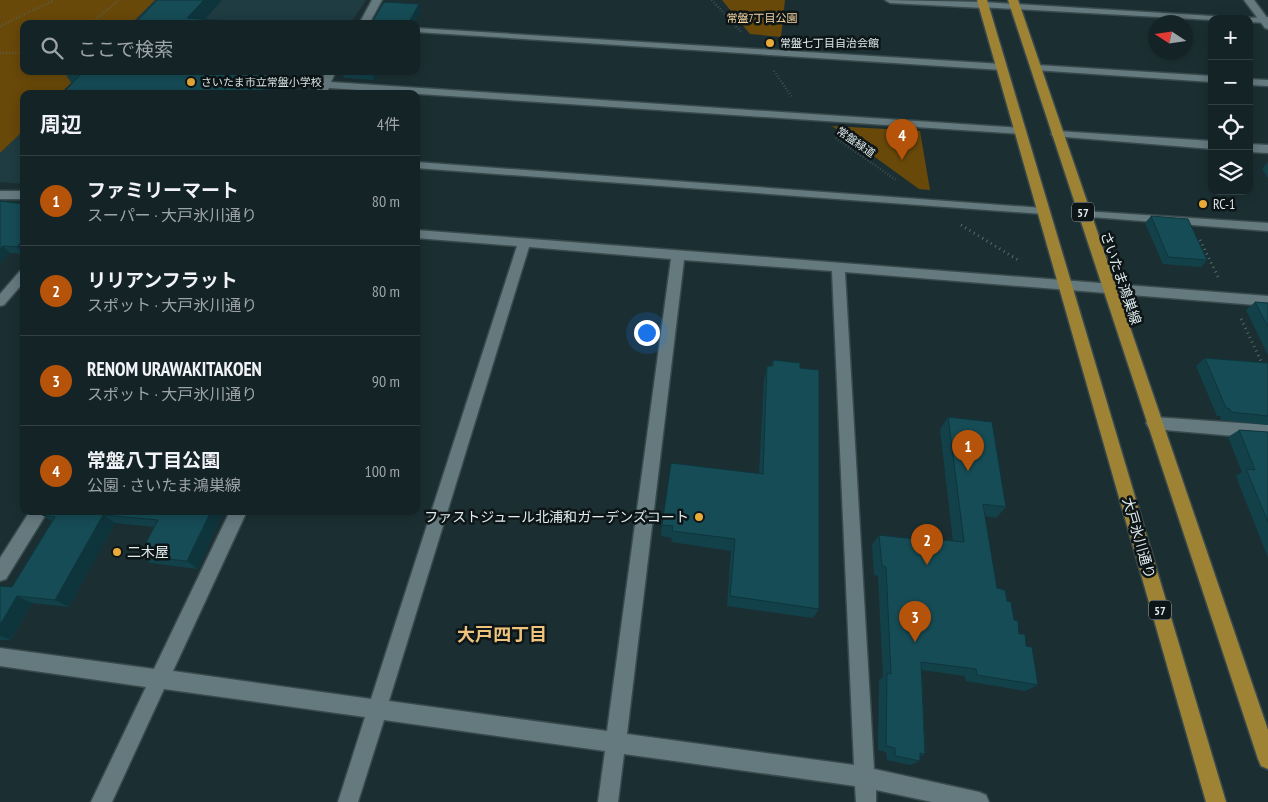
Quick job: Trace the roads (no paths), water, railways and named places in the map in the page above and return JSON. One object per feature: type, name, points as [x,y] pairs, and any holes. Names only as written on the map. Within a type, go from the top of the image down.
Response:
[{"type":"main road","name":"57","points":[[983,3],[1066,286]]},
{"type":"main road","name":"さいたま鴻巣線","points":[[1015,4],[1154,422]]},
{"type":"main road","name":"大戸氷川通り","points":[[1066,286],[1216,802]]},
{"type":"main road","name":"57","points":[[1154,422],[1268,759]]},
{"type":"street","points":[[366,20],[376,0]]},
{"type":"street","points":[[890,0],[1015,4],[1208,17]]},
{"type":"street","points":[[1249,0],[1266,22]]},
{"type":"street","points":[[1253,20],[1266,22]]},
{"type":"street","points":[[329,75],[323,89],[340,90]]},
{"type":"street","points":[[420,95],[1020,131]]},
{"type":"street","points":[[1058,134],[1208,145]]},
{"type":"street","points":[[1253,148],[1268,149]]},
{"type":"street","points":[[0,195],[20,196]]},
{"type":"street","points":[[420,234],[1268,301]]},
{"type":"street","points":[[348,802],[524,243]]},
{"type":"street","points":[[608,802],[678,255]]},
{"type":"street","points":[[838,268],[866,802]]},
{"type":"street","points":[[1154,422],[1268,432]]},
{"type":"street","points":[[0,573],[37,515]]},
{"type":"street","points":[[101,802],[237,515]]},
{"type":"street","points":[[0,657],[864,777],[979,802]]},
{"type":"lane","points":[[420,30],[1002,66]]},
{"type":"lane","points":[[1037,68],[1208,79]]},
{"type":"lane","points":[[1253,82],[1268,83]]},
{"type":"lane","points":[[420,165],[1043,211]]},
{"type":"lane","points":[[1084,214],[1268,227]]},
{"type":"lane","points":[[0,302],[20,279]]},
{"type":"place","name":"常盤七丁目自治会館","points":[[770,43]]},
{"type":"place","name":"さいたま市立常盤小学校","points":[[191,82]]},
{"type":"place","name":"常盤八丁目公園","points":[[902,160]]},
{"type":"place","name":"RC-1","points":[[1203,204]]},
{"type":"place","name":"ファミリーマート","points":[[968,471]]},
{"type":"place","name":"ファストジュール北浦和ガーデンズコート","points":[[699,517]]},
{"type":"place","name":"二木屋","points":[[117,552]]},
{"type":"place","name":"リリアンフラット","points":[[927,565]]},
{"type":"place","name":"RENOM URAWAKITAKOEN","points":[[915,642]]},
{"type":"district","name":"大戸四丁目","points":[[502,634]]},
{"type":"park label","name":"常盤7丁目公園","points":[[762,18]]}]
